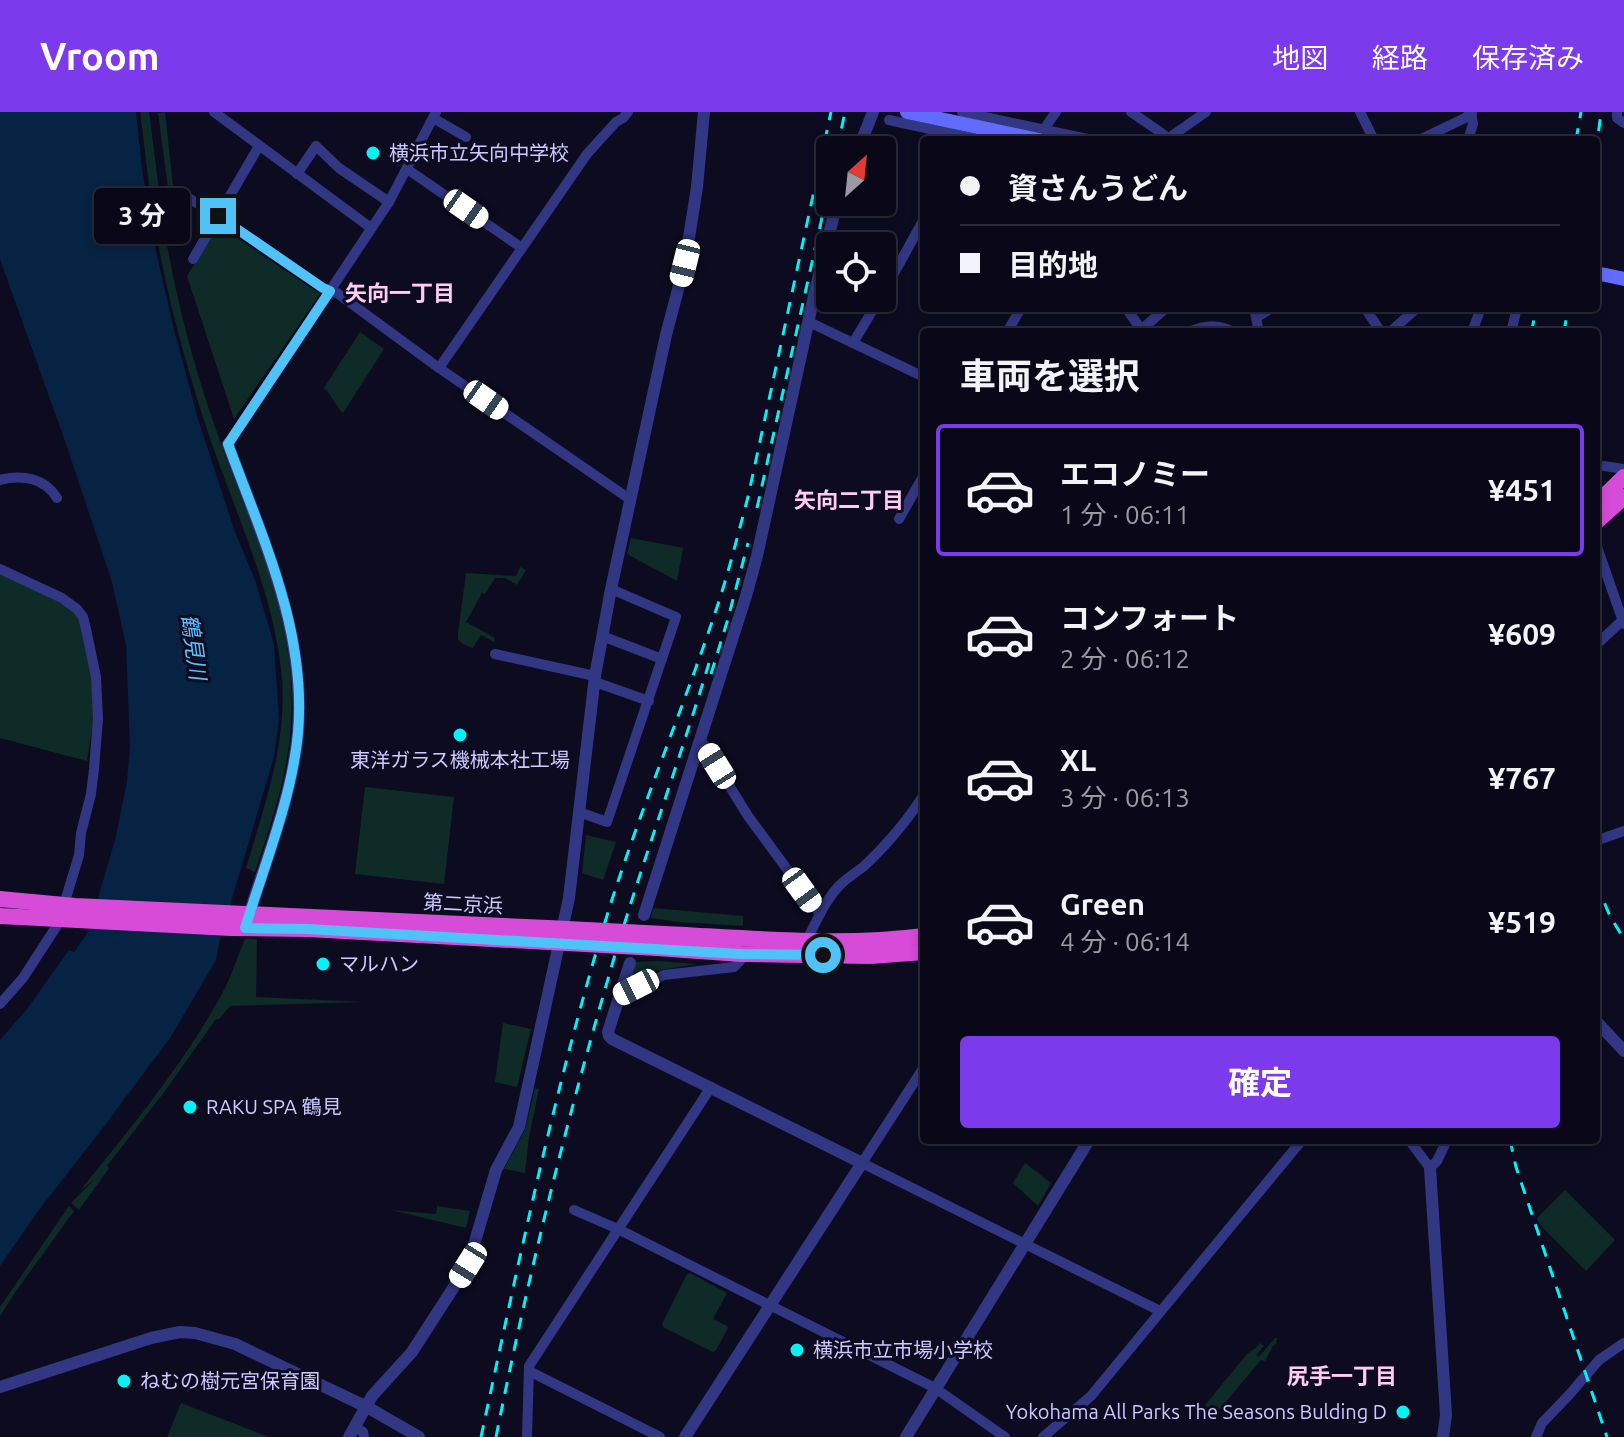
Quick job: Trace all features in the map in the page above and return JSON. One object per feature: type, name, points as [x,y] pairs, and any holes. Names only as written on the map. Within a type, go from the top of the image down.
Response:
[{"type":"highway","points":[[1600,500],[1624,477]]},
{"type":"highway","points":[[1600,518],[1624,497]]},
{"type":"highway","name":"第二京浜","points":[[0,899],[62,911],[240,920],[308,929],[661,941],[856,942],[920,936]]},
{"type":"highway","name":"第二京浜","points":[[0,916],[62,911]]},
{"type":"highway","name":"第二京浜","points":[[661,941],[741,954],[870,956],[920,952]]},
{"type":"main road","points":[[907,112],[1040,136]]},
{"type":"main road","points":[[1600,274],[1624,279]]},
{"type":"street","points":[[214,112],[371,228]]},
{"type":"street","points":[[439,368],[587,154],[628,112]]},
{"type":"street","points":[[864,136],[873,112]]},
{"type":"street","points":[[969,136],[971,113],[1040,136],[1056,112]]},
{"type":"street","points":[[1131,112],[1162,136]]},
{"type":"street","points":[[1173,136],[1206,112]]},
{"type":"street","points":[[1360,112],[1372,136]]},
{"type":"street","points":[[1427,136],[1472,112]]},
{"type":"street","points":[[1469,136],[1472,112]]},
{"type":"street","points":[[1617,112],[1617,118],[1624,123]]},
{"type":"street","points":[[240,920],[268,857],[292,769],[298,733],[298,677],[290,623],[280,587],[228,444],[389,202],[434,115],[466,137]]},
{"type":"street","points":[[356,1434],[372,1396],[412,1352],[468,1265],[496,1170],[519,1127],[569,898],[595,679],[611,589],[666,335],[685,263],[697,187],[703,115]]},
{"type":"street","points":[[889,120],[956,136]]},
{"type":"street","points":[[193,259],[259,146]]},
{"type":"street","points":[[297,174],[316,146],[339,168],[389,202]]},
{"type":"street","points":[[407,169],[522,248]]},
{"type":"street","points":[[177,191],[323,288],[337,293],[439,368],[631,500]]},
{"type":"street","points":[[644,915],[757,556],[834,216]]},
{"type":"street","points":[[896,269],[920,226]]},
{"type":"street","points":[[853,343],[871,312]]},
{"type":"street","points":[[1145,328],[1162,312]]},
{"type":"street","points":[[1394,328],[1412,312]]},
{"type":"street","points":[[809,322],[920,375]]},
{"type":"street","points":[[1199,328],[1216,325],[1223,328]]},
{"type":"street","points":[[1604,466],[1624,469]]},
{"type":"street","points":[[0,480],[29,478],[45,484],[57,498]]},
{"type":"street","points":[[899,519],[920,482]]},
{"type":"street","points":[[1600,555],[1624,621],[1600,642]]},
{"type":"street","points":[[0,569],[62,598],[83,617],[96,677],[98,719],[91,794],[79,855],[62,911],[56,927],[23,978],[0,1004]]},
{"type":"street","points":[[579,812],[607,822],[676,617],[611,589]]},
{"type":"street","points":[[602,636],[662,659]]},
{"type":"street","points":[[495,654],[595,679],[649,701]]},
{"type":"street","points":[[701,740],[748,816],[820,914]]},
{"type":"street","points":[[806,942],[841,883],[864,866],[920,801]]},
{"type":"street","points":[[1601,839],[1624,831]]},
{"type":"street","points":[[621,995],[664,975],[734,967],[738,965],[741,954]]},
{"type":"street","points":[[630,963],[608,1032],[612,1039],[1160,1311]]},
{"type":"street","points":[[1600,1025],[1624,1051]]},
{"type":"street","points":[[685,1437],[920,1073]]},
{"type":"street","points":[[527,1437],[529,1366],[711,1087]]},
{"type":"street","points":[[906,1437],[1087,1144]]},
{"type":"street","points":[[1043,1437],[1091,1396],[1299,1144]]},
{"type":"street","points":[[1412,1144],[1430,1168],[1446,1415],[1443,1437]]},
{"type":"street","points":[[1430,1168],[1445,1144]]},
{"type":"street","points":[[574,1210],[618,1229],[935,1388],[1005,1437]]},
{"type":"street","points":[[0,1387],[151,1338],[180,1332],[235,1344],[367,1407],[419,1437]]},
{"type":"street","points":[[1536,1437],[1542,1423],[1599,1360],[1624,1343]]},
{"type":"street","points":[[529,1371],[660,1437]]},
{"type":"green space","points":[[140,112],[149,112],[166,239],[191,350],[211,415],[267,566],[287,644],[291,683],[289,743],[278,799],[255,872],[246,868],[273,775],[281,727],[282,679],[277,645],[260,578],[195,393],[177,329],[155,228]]},
{"type":"green space","points":[[165,112],[173,186],[168,188],[158,113]]},
{"type":"green space","points":[[218,225],[320,294],[234,419],[187,276]]},
{"type":"green space","points":[[360,332],[384,349],[343,413],[324,388]]},
{"type":"green space","points":[[631,538],[683,548],[677,581],[627,554]]},
{"type":"green space","points":[[520,567],[526,570],[517,585],[505,578],[495,578],[485,594],[482,593],[466,622],[495,638],[494,642],[481,635],[473,648],[463,644],[458,640],[458,633],[466,573],[516,576]]},
{"type":"green space","points":[[0,573],[61,600],[81,619],[92,677],[94,717],[87,761],[0,738]]},
{"type":"green space","points":[[365,787],[454,797],[444,884],[355,874]]},
{"type":"green space","points":[[586,835],[616,842],[603,880],[582,873]]},
{"type":"green space","points":[[653,908],[743,916],[743,926],[651,918]]},
{"type":"green space","points":[[245,939],[257,939],[256,997],[365,1002],[230,1006],[216,1019],[107,1166],[109,1168],[79,1210],[71,1203],[96,1178],[79,1192],[187,1051],[222,993]]},
{"type":"green space","points":[[636,962],[697,964],[655,971],[638,978],[632,975]]},
{"type":"green space","points":[[503,1023],[531,1029],[517,1087],[495,1082]]},
{"type":"green space","points":[[535,1088],[539,1089],[525,1173],[504,1169],[525,1130]]},
{"type":"green space","points":[[1025,1163],[1051,1183],[1038,1206],[1013,1183]]},
{"type":"green space","points":[[1565,1190],[1615,1240],[1586,1271],[1539,1224],[1537,1218]]},
{"type":"green space","points":[[69,1206],[74,1211],[0,1316],[0,1307]]},
{"type":"green space","points":[[437,1206],[470,1211],[466,1228],[391,1210],[436,1214]]},
{"type":"green space","points":[[690,1273],[727,1293],[713,1319],[728,1328],[713,1352],[662,1324]]},
{"type":"green space","points":[[1278,1338],[1277,1343],[1265,1361],[1261,1360],[1213,1417],[1206,1411],[1208,1408],[1205,1405],[1247,1354],[1260,1343],[1264,1346],[1256,1355],[1259,1357]]},
{"type":"green space","points":[[181,1403],[269,1437],[167,1437]]},
{"type":"water","name":"鶴見川","points":[[0,112],[136,112],[156,251],[173,326],[198,419],[235,532],[255,580],[274,644],[279,719],[274,757],[216,960],[170,1038],[38,1211],[0,1266],[0,1040],[27,1009],[69,950],[74,952],[87,934],[115,840],[127,782],[130,746],[126,645],[112,582],[0,259]]},
{"type":"railway","points":[[481,1437],[539,1172],[590,974],[621,872],[732,558],[748,497],[831,112]]},
{"type":"railway","points":[[840,136],[845,112]]},
{"type":"railway","points":[[1577,136],[1581,112]]},
{"type":"railway","points":[[1598,136],[1601,112]]},
{"type":"railway","points":[[757,508],[822,216]]},
{"type":"railway","points":[[1532,328],[1536,312]]},
{"type":"railway","points":[[1565,328],[1567,312]]},
{"type":"railway","points":[[711,674],[748,543]]},
{"type":"railway","points":[[496,1437],[520,1321],[576,1092],[632,900],[709,663]]},
{"type":"railway","points":[[1600,892],[1624,939]]},
{"type":"railway","points":[[1511,1144],[1607,1437]]},
{"type":"place","name":"横浜市立矢向中学校","points":[[373,153]]},
{"type":"place","name":"東洋ガラス機械本社工場","points":[[460,735]]},
{"type":"place","name":"マルハン","points":[[323,964]]},
{"type":"place","name":"RAKU SPA 鶴見","points":[[190,1107]]},
{"type":"place","name":"横浜市立市場小学校","points":[[797,1350]]},
{"type":"place","name":"ねむの樹元宮保育園","points":[[124,1381]]},
{"type":"place","name":"Yokohama All Parks The Seasons Bulding D","points":[[1403,1412]]},
{"type":"district","name":"矢向一丁目","points":[[400,293]]},
{"type":"district","name":"矢向二丁目","points":[[849,500]]},
{"type":"district","name":"尻手一丁目","points":[[1342,1376]]},
{"type":"route","points":[[218,216],[330,291],[228,444],[276,575],[290,623],[299,702],[292,769],[245,928],[741,954],[823,955]]}]
